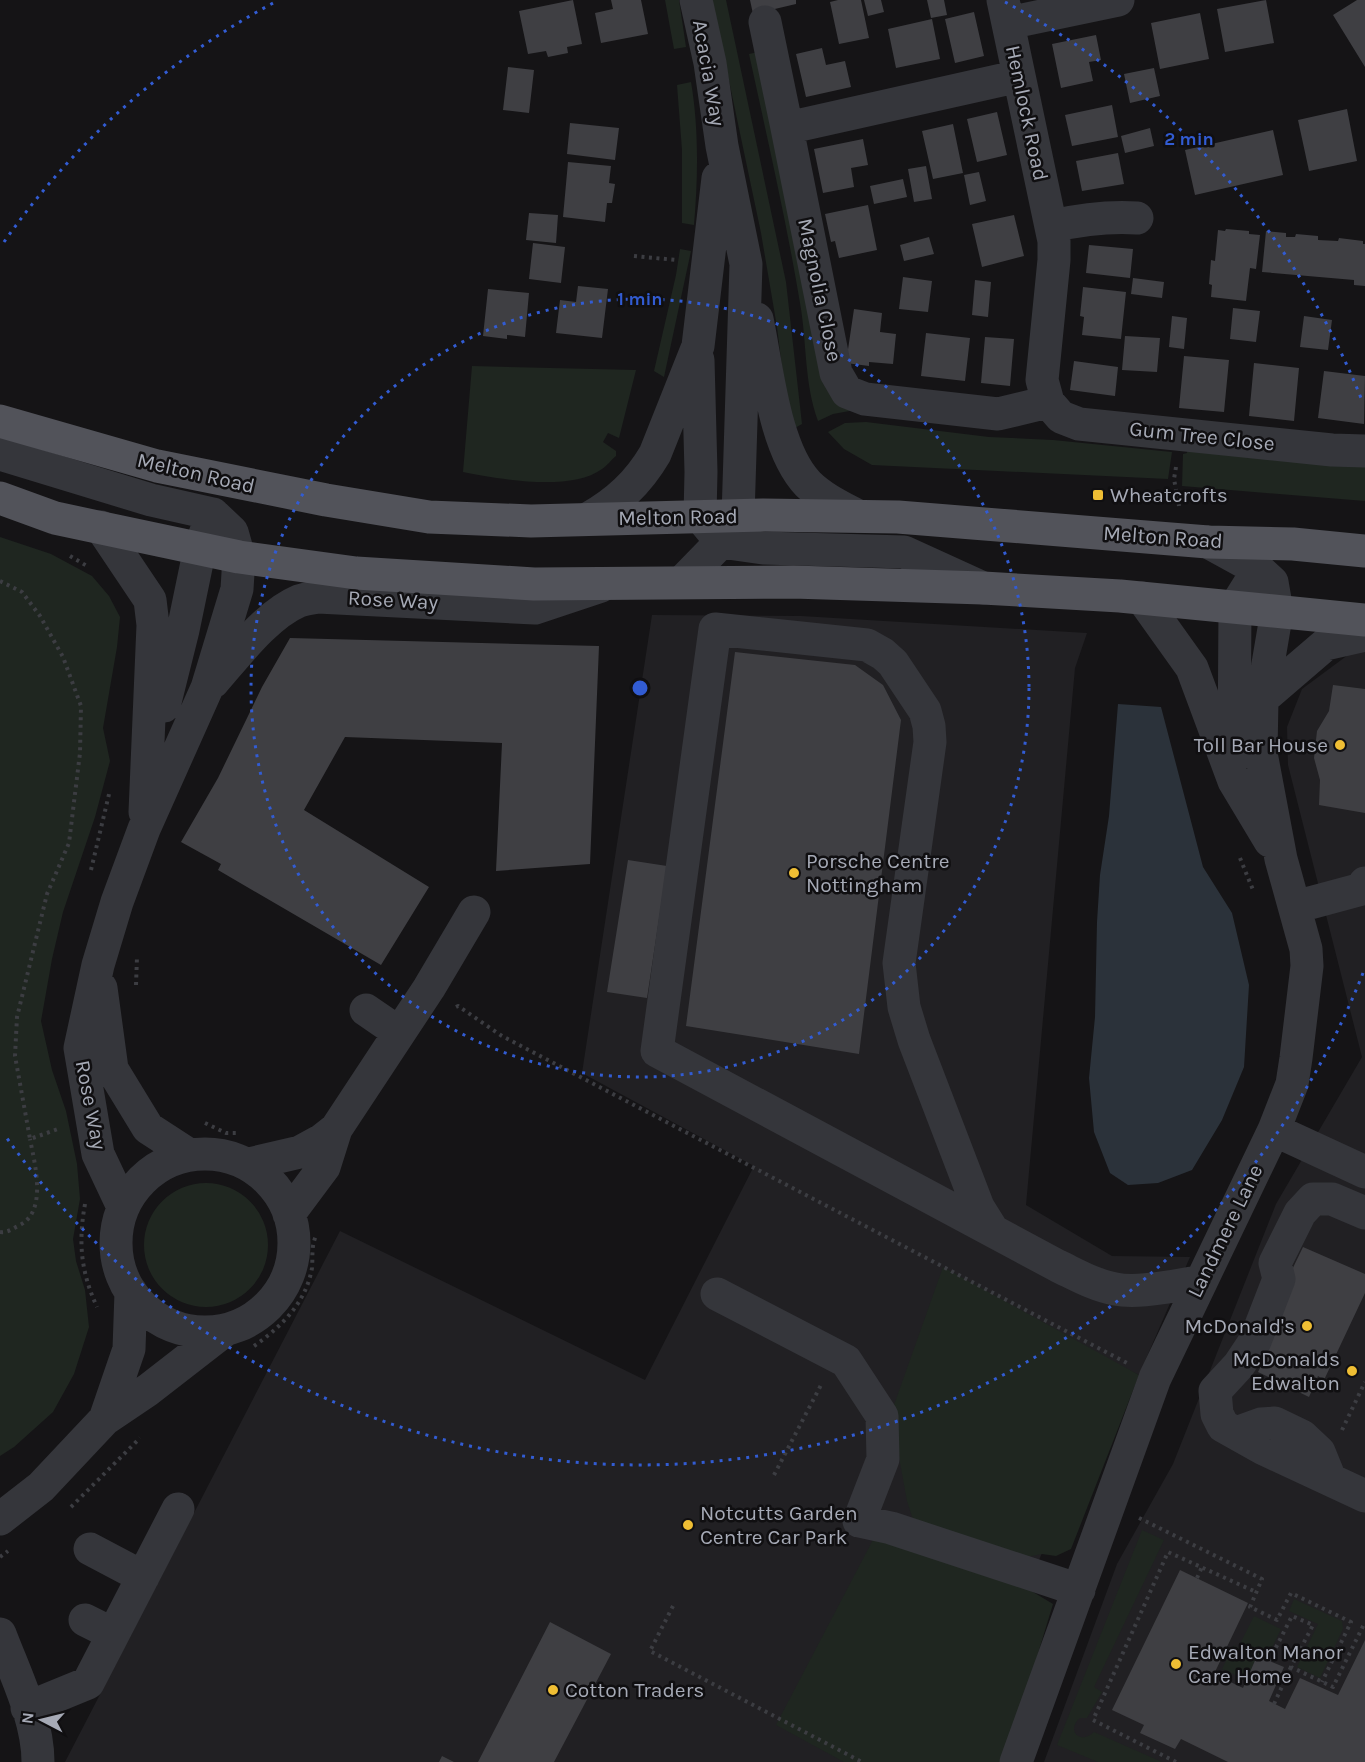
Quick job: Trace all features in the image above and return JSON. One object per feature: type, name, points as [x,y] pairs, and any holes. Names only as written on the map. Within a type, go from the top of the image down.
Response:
[{"type":"main road","name":"Melton Road","points":[[0,421],[157,466],[326,500],[429,517],[531,521],[700,516],[730,529],[858,516],[1208,542],[1293,544],[1365,551]]},
{"type":"main road","name":"Melton Road","points":[[0,498],[55,518],[239,557],[356,573],[534,584],[812,583],[983,588],[1142,598],[1365,620]]},
{"type":"street","name":"Acacia Way","points":[[696,0],[710,63],[722,146]]},
{"type":"street","points":[[1006,12],[1118,0]]},
{"type":"street","name":"Hemlock Road","points":[[1006,12],[1052,226],[1054,260],[1041,380],[1048,402]]},
{"type":"street","name":"Magnolia Close","points":[[765,22],[837,373],[847,392],[865,399],[998,414],[1048,402]]},
{"type":"street","points":[[787,128],[1019,76]]},
{"type":"street","points":[[722,146],[780,432],[785,447],[794,466],[808,484],[826,499],[858,516]]},
{"type":"street","points":[[700,516],[698,346],[722,146]]},
{"type":"street","points":[[1052,226],[1077,220],[1137,218]]},
{"type":"street","points":[[682,582],[730,529],[746,264]]},
{"type":"street","points":[[589,519],[610,506],[646,470],[655,454],[698,346]]},
{"type":"street","name":"Gum Tree Close","points":[[1048,402],[1061,417],[1079,424],[1322,449],[1365,451]]},
{"type":"street","points":[[0,454],[151,500],[213,514]]},
{"type":"street","name":"Rose Way","points":[[146,774],[183,630],[200,548],[213,514],[237,483]]},
{"type":"street","name":"Rose Way","points":[[123,1207],[98,1154],[80,1048],[98,965],[117,903],[144,829],[207,688],[237,589],[239,557],[232,532],[213,514]]},
{"type":"street","name":"Rose Way","points":[[101,527],[150,600],[153,625],[144,829]]},
{"type":"street","name":"Melton Road","points":[[730,529],[763,548],[904,552],[983,588]]},
{"type":"street","points":[[1208,542],[1259,570],[1272,582],[1277,611]]},
{"type":"street","points":[[1234,781],[1235,607],[1259,570],[1293,544]]},
{"type":"street","name":"Rose Way","points":[[207,688],[259,630],[299,601],[318,597],[535,608],[611,583]]},
{"type":"street","name":"Landmere Lane","points":[[1142,598],[1192,668],[1234,781],[1281,859]]},
{"type":"street","name":"Landmere Lane","points":[[1016,1762],[1155,1378],[1274,1131],[1292,1084],[1307,966],[1306,949],[1281,859],[1261,753],[1262,699],[1277,611]]},
{"type":"street","points":[[993,1231],[978,1207],[914,1040],[900,983],[898,963],[930,742],[925,711],[893,663],[867,645],[715,628],[657,1051],[993,1231],[1095,1284],[1118,1290],[1200,1282]]},
{"type":"street","points":[[1262,699],[1326,644],[1365,635]]},
{"type":"street","points":[[1295,908],[1362,889],[1365,883]]},
{"type":"street","points":[[289,1214],[324,1167],[336,1130],[398,1032],[429,988],[474,912]]},
{"type":"street","name":"Rose Way","points":[[98,965],[112,1070],[148,1128],[188,1154]]},
{"type":"street","points":[[366,1010],[398,1032]]},
{"type":"street","points":[[249,1164],[300,1152],[336,1130]]},
{"type":"street","points":[[1274,1131],[1365,1172]]},
{"type":"street","points":[[0,1519],[41,1487],[105,1419],[147,1390],[238,1340],[282,1290],[293,1261],[293,1233],[289,1214],[278,1193],[268,1180],[249,1164],[219,1154],[188,1154],[159,1165],[140,1180],[123,1207],[116,1237],[119,1268],[131,1292],[163,1323],[193,1332],[238,1340]]},
{"type":"street","points":[[1365,1213],[1332,1199],[1313,1199],[1300,1213],[1275,1263],[1279,1279],[1255,1341],[1239,1365],[1215,1391],[1217,1414],[1223,1426],[1236,1433],[1261,1424],[1275,1423],[1302,1436],[1319,1452],[1330,1479],[1365,1496]]},
{"type":"street","points":[[105,1419],[129,1349],[131,1292]]},
{"type":"street","points":[[717,1294],[846,1361],[882,1416],[883,1459],[860,1521],[891,1528],[1079,1590]]},
{"type":"street","points":[[27,1708],[88,1683],[99,1627],[142,1577],[178,1509]]},
{"type":"street","points":[[90,1550],[142,1577]]},
{"type":"street","points":[[3,1651],[27,1708],[38,1749],[38,1762]]},
{"type":"path","points":[[634,256],[677,260]]},
{"type":"path","points":[[1174,479],[1179,507]]},
{"type":"path","points":[[65,554],[92,570]]},
{"type":"path","points":[[0,581],[22,592],[40,616],[63,657],[81,706],[80,753],[69,843],[47,894],[17,1017],[15,1056],[36,1170],[37,1201],[25,1223],[0,1232]]},
{"type":"path","points":[[89,877],[112,781]]},
{"type":"path","points":[[1237,852],[1255,896]]},
{"type":"path","points":[[135,990],[139,949]]},
{"type":"path","points":[[452,1007],[458,1006],[502,1036],[1155,1378]]},
{"type":"path","points":[[205,1123],[226,1133],[238,1133]]},
{"type":"path","points":[[30,1139],[67,1126]]},
{"type":"path","points":[[86,1199],[80,1249],[87,1286],[109,1334],[129,1349]]},
{"type":"path","points":[[238,1340],[274,1332],[293,1311],[306,1288],[312,1268],[313,1242],[318,1232]]},
{"type":"path","points":[[774,1475],[837,1356]]},
{"type":"path","points":[[76,1504],[142,1437]]},
{"type":"path","points":[[1138,1517],[1262,1579],[1250,1606],[1277,1620],[1291,1593],[1351,1622],[1322,1682]]},
{"type":"path","points":[[1176,1762],[1093,1720],[1168,1552],[1256,1592]]},
{"type":"path","points":[[1197,1578],[1202,1567]]},
{"type":"path","points":[[673,1606],[650,1652],[862,1762]]},
{"type":"path","points":[[1269,1661],[1292,1616],[1313,1625],[1274,1704]]},
{"type":"path","points":[[1291,1667],[1333,1687],[1365,1622]]},
{"type":"shaded area","points":[[665,0],[679,0],[686,47],[674,49]]},
{"type":"shaded area","points":[[712,0],[726,0],[786,282],[802,424],[793,429],[786,400],[777,327],[761,233]]},
{"type":"shaded area","points":[[758,52],[855,410],[833,414],[818,421],[810,392],[802,318],[789,240],[749,54]]},
{"type":"shaded area","points":[[691,82],[697,154],[694,225],[682,223],[682,150],[677,85]]},
{"type":"shaded area","points":[[680,249],[691,251],[664,377],[654,371]]},
{"type":"shaded area","points":[[472,366],[636,370],[619,438],[608,433],[603,442],[616,451],[616,456],[602,469],[589,476],[554,482],[496,478],[463,472]]},
{"type":"shaded area","points":[[866,422],[989,437],[1053,440],[1172,452],[1168,479],[872,465],[844,449],[828,432],[845,423]]},
{"type":"shaded area","points":[[1188,445],[1365,459],[1365,501],[1182,486],[1183,454],[1187,453]]},
{"type":"shaded area","points":[[0,537],[51,554],[92,576],[109,596],[120,617],[103,728],[110,761],[95,817],[63,912],[41,1021],[52,1070],[66,1111],[77,1164],[80,1199],[73,1239],[76,1261],[85,1290],[89,1327],[74,1374],[53,1412],[14,1447],[0,1456]]},
{"type":"shaded area","points":[[652,615],[801,616],[1087,633],[1075,668],[1026,1205],[1112,1256],[1190,1257],[1139,1375],[1127,1369],[1068,1492],[953,1762],[65,1762],[340,1231],[645,1380],[754,1166],[582,1073]]},
{"type":"shaded area","points":[[1356,649],[1365,651],[1365,1762],[1044,1762],[1117,1564],[1173,1464],[1276,1204],[1362,1057],[1288,765],[1287,727],[1302,689]]},
{"type":"shaded area","points":[[1118,704],[1161,707],[1203,867],[1232,913],[1249,985],[1244,1067],[1222,1120],[1192,1170],[1158,1183],[1128,1185],[1110,1173],[1094,1132],[1089,1078],[1095,1017],[1100,875],[1109,816]]},
{"type":"shaded area","points":[[206,1183],[230,1188],[250,1201],[263,1221],[268,1245],[263,1269],[250,1289],[230,1302],[206,1307],[182,1302],[162,1289],[149,1269],[144,1245],[149,1221],[162,1201],[182,1188]]},
{"type":"shaded area","points":[[943,1267],[1139,1375],[1071,1549],[1056,1556],[1042,1554],[1015,1559],[915,1526],[907,1501],[900,1463],[894,1405]]},
{"type":"shaded area","points":[[1142,1530],[1164,1540],[1094,1687],[1102,1692],[1087,1718],[1080,1718],[1076,1722],[1074,1731],[1079,1737],[1089,1736],[1094,1732],[1162,1762],[1098,1762],[1057,1745]]},
{"type":"shaded area","points":[[875,1536],[1028,1589],[1053,1604],[1005,1762],[844,1762],[776,1725]]},
{"type":"shaded area","points":[[1294,1599],[1342,1621],[1343,1629],[1320,1678],[1297,1667],[1318,1624],[1289,1611]]},
{"type":"shaded area","points":[[1254,1616],[1281,1629],[1266,1660],[1257,1656],[1247,1680],[1222,1669],[1234,1645],[1238,1648]]},
{"type":"building","points":[[573,0],[582,44],[567,47],[568,53],[548,57],[546,51],[528,54],[519,11]]},
{"type":"building","points":[[611,0],[641,0],[648,34],[601,43],[595,13],[613,9]]},
{"type":"building","points":[[750,0],[796,0],[796,4],[753,14]]},
{"type":"building","points":[[861,0],[869,38],[839,44],[830,2]]},
{"type":"building","points":[[864,0],[881,0],[884,12],[868,16]]},
{"type":"building","points":[[927,0],[944,0],[947,15],[931,18]]},
{"type":"building","points":[[1266,0],[1274,43],[1225,52],[1217,9]]},
{"type":"building","points":[[1357,0],[1365,0],[1365,67],[1333,15]]},
{"type":"building","points":[[974,12],[984,56],[955,63],[945,19]]},
{"type":"building","points":[[1200,13],[1209,59],[1160,69],[1151,23]]},
{"type":"building","points":[[932,19],[940,59],[896,68],[888,29]]},
{"type":"building","points":[[1096,35],[1101,60],[1089,62],[1093,81],[1061,88],[1052,44]]},
{"type":"building","points":[[822,48],[826,65],[845,61],[851,87],[806,97],[796,54]]},
{"type":"building","points":[[508,67],[534,70],[529,113],[503,110]]},
{"type":"building","points":[[1154,68],[1160,96],[1130,103],[1124,74]]},
{"type":"building","points":[[1112,105],[1118,137],[1072,146],[1065,115]]},
{"type":"building","points":[[1347,109],[1357,161],[1309,171],[1298,120]]},
{"type":"building","points":[[997,112],[1007,155],[977,162],[967,119]]},
{"type":"building","points":[[570,123],[619,128],[615,160],[567,154]]},
{"type":"building","points":[[953,124],[963,173],[933,179],[922,131]]},
{"type":"building","points":[[1150,128],[1154,146],[1125,153],[1121,136]]},
{"type":"building","points":[[1273,130],[1283,175],[1195,195],[1185,150]]},
{"type":"building","points":[[863,139],[868,165],[851,168],[854,187],[823,193],[814,149]]},
{"type":"building","points":[[1118,153],[1124,184],[1082,191],[1076,161]]},
{"type":"building","points":[[568,162],[611,166],[609,183],[615,184],[612,203],[607,203],[605,222],[563,217]]},
{"type":"building","points":[[926,166],[932,199],[914,202],[908,169]]},
{"type":"building","points":[[979,172],[986,201],[970,205],[964,175]]},
{"type":"building","points":[[903,179],[907,197],[874,204],[870,186]]},
{"type":"building","points":[[868,205],[877,250],[839,258],[835,241],[831,242],[825,214]]},
{"type":"building","points":[[529,213],[558,215],[556,243],[526,240]]},
{"type":"building","points":[[1014,215],[1024,256],[982,267],[972,224]]},
{"type":"building","points":[[1226,229],[1249,231],[1249,234],[1260,235],[1256,269],[1250,268],[1246,301],[1211,297],[1212,285],[1209,284],[1211,260],[1215,261],[1218,230],[1225,231]]},
{"type":"building","points":[[1266,231],[1286,233],[1286,237],[1295,237],[1296,234],[1318,236],[1318,240],[1338,241],[1339,238],[1363,241],[1365,244],[1365,286],[1354,285],[1354,280],[1262,272]]},
{"type":"building","points":[[929,237],[934,254],[904,261],[900,245]]},
{"type":"building","points":[[533,243],[565,247],[561,283],[529,279]]},
{"type":"building","points":[[1089,245],[1133,249],[1130,278],[1086,273]]},
{"type":"building","points":[[903,277],[932,281],[928,312],[899,309]]},
{"type":"building","points":[[1133,278],[1164,282],[1162,298],[1131,294]]},
{"type":"building","points":[[975,280],[991,282],[988,317],[972,315]]},
{"type":"building","points":[[578,286],[608,289],[602,338],[556,333],[560,300],[576,302]]},
{"type":"building","points":[[1083,287],[1126,292],[1121,339],[1082,335],[1084,317],[1080,316]]},
{"type":"building","points":[[488,289],[529,293],[525,337],[507,335],[507,339],[483,336]]},
{"type":"building","points":[[1233,308],[1260,311],[1256,342],[1230,339]]},
{"type":"building","points":[[854,309],[882,313],[880,332],[896,334],[893,364],[869,362],[869,366],[846,363]]},
{"type":"building","points":[[1172,316],[1187,318],[1184,349],[1169,347]]},
{"type":"building","points":[[1304,316],[1332,320],[1328,350],[1300,347]]},
{"type":"building","points":[[926,333],[970,338],[965,381],[921,376]]},
{"type":"building","points":[[1125,336],[1160,338],[1157,372],[1122,370]]},
{"type":"building","points":[[985,337],[1014,339],[1010,386],[981,383]]},
{"type":"building","points":[[1184,356],[1229,360],[1224,412],[1179,408]]},
{"type":"building","points":[[1074,361],[1118,367],[1115,396],[1070,390]]},
{"type":"building","points":[[1254,363],[1299,368],[1294,421],[1249,416]]},
{"type":"building","points":[[1324,371],[1365,376],[1364,424],[1318,418]]},
{"type":"building","points":[[290,638],[599,646],[590,864],[496,871],[502,743],[345,737],[304,810],[429,887],[381,965],[218,870],[221,864],[181,842],[218,778],[262,687]]},
{"type":"building","name":"Porsche Centre Nottingham","points":[[735,652],[855,665],[883,685],[901,720],[859,1054],[686,1026]]},
{"type":"building","name":"Toll Bar House","points":[[1333,685],[1365,689],[1365,813],[1319,805],[1320,780],[1314,758],[1317,731],[1329,711]]},
{"type":"building","points":[[628,860],[667,866],[647,998],[607,992]]},
{"type":"building","name":"McDonald's","points":[[1303,1247],[1365,1274],[1365,1293],[1324,1380],[1318,1376],[1309,1397],[1258,1372],[1262,1364],[1249,1359]]},
{"type":"building","name":"Edwalton Manor Care Home","points":[[1180,1570],[1248,1603],[1214,1674],[1243,1688],[1257,1656],[1284,1667],[1269,1701],[1285,1709],[1300,1678],[1338,1695],[1365,1640],[1365,1762],[1228,1762],[1181,1739],[1175,1749],[1140,1733],[1144,1725],[1112,1710]]},
{"type":"building","name":"Cotton Traders","points":[[550,1622],[611,1654],[554,1762],[478,1762]]},
{"type":"building","points":[[442,1756],[454,1762],[439,1762]]},
{"type":"place","name":"Wheatcrofts","points":[[1098,495]]},
{"type":"place","name":"Toll Bar House","points":[[1340,745]]},
{"type":"place","name":"Porsche Centre Nottingham","points":[[794,873]]},
{"type":"place","name":"McDonald's","points":[[1307,1326]]},
{"type":"place","name":"McDonalds Edwalton","points":[[1352,1371]]},
{"type":"place","name":"Notcutts Garden Centre Car Park","points":[[688,1525]]},
{"type":"place","name":"Edwalton Manor Care Home","points":[[1176,1664]]},
{"type":"place","name":"Cotton Traders","points":[[553,1690]]}]
